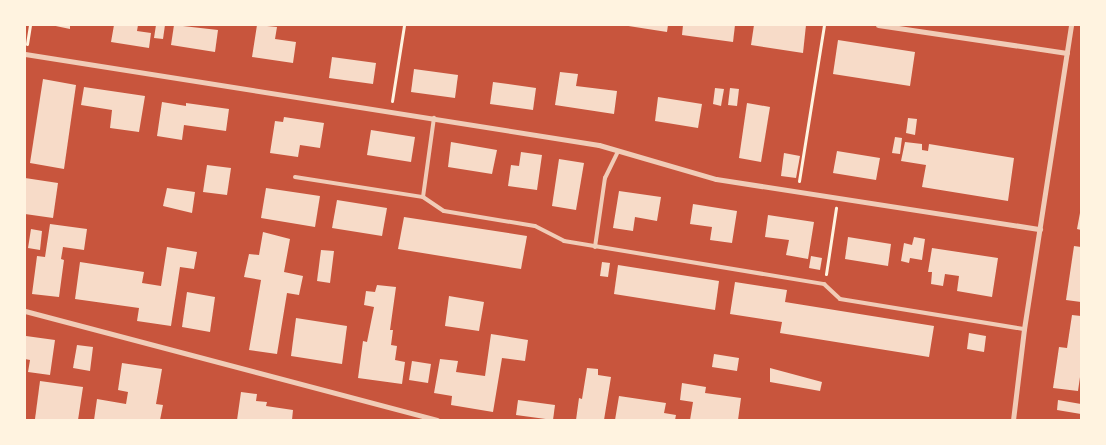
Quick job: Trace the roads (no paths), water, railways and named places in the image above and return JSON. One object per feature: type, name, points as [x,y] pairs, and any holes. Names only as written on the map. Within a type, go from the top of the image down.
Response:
[{"type":"street","points":[[878,25],[1067,53]]},
{"type":"street","points":[[1012,420],[1024,329],[1071,25]]},
{"type":"street","points":[[25,54],[599,145],[716,179],[1040,229]]},
{"type":"street","points":[[25,311],[437,420]]},
{"type":"lane","points":[[423,197],[434,118]]},
{"type":"lane","points":[[596,247],[606,178],[618,150]]},
{"type":"lane","points":[[295,177],[423,197],[444,211],[535,226],[564,242],[824,284],[840,300],[1024,329]]}]
